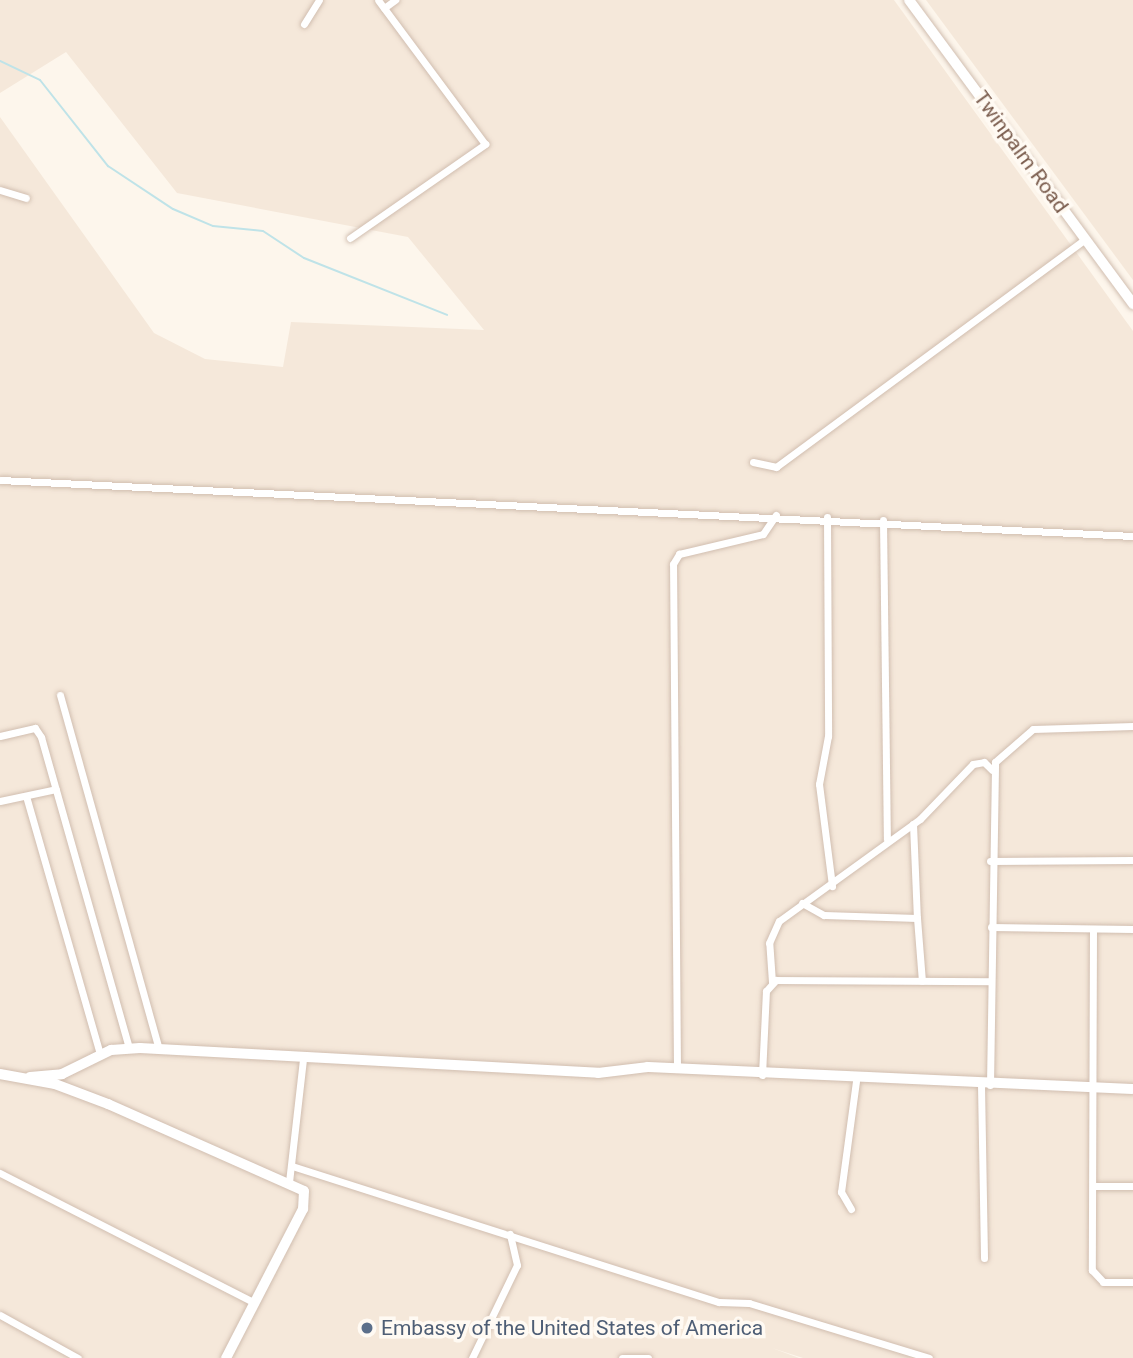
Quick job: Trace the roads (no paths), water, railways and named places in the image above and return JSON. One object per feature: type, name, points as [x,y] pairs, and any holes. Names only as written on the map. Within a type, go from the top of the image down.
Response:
[{"type":"street","points":[[304,24],[319,0]]},
{"type":"street","points":[[351,238],[485,144],[378,0]]},
{"type":"street","points":[[384,8],[395,0]]},
{"type":"street","name":"Twinpalm Road","points":[[909,0],[1133,304]]},
{"type":"street","points":[[0,190],[26,198]]},
{"type":"street","points":[[753,462],[776,467],[1084,239]]},
{"type":"street","points":[[0,480],[827,517],[1133,536]]},
{"type":"street","points":[[677,1069],[673,564],[679,554],[763,534],[776,515]]},
{"type":"street","points":[[827,517],[828,736],[819,784],[832,886]]},
{"type":"street","points":[[883,520],[887,839]]},
{"type":"street","points":[[61,695],[159,1049]]},
{"type":"street","points":[[984,1258],[992,770],[1006,747],[1033,729],[1133,726]]},
{"type":"street","points":[[0,736],[35,728],[56,789],[129,1049]]},
{"type":"street","points":[[762,1076],[766,991],[772,982],[771,934],[802,903],[832,886],[887,839],[913,824],[973,764],[984,762],[992,770]]},
{"type":"street","points":[[0,801],[56,789]]},
{"type":"street","points":[[26,796],[100,1054]]},
{"type":"street","points":[[913,824],[922,981]]},
{"type":"street","points":[[990,861],[1133,860]]},
{"type":"street","points":[[802,903],[824,915],[917,918]]},
{"type":"street","points":[[991,928],[1133,929]]},
{"type":"street","points":[[1093,929],[1096,1186],[1092,1270],[1103,1282],[1133,1282]]},
{"type":"street","points":[[772,982],[990,981]]},
{"type":"street","points":[[30,1077],[66,1071],[100,1054],[129,1049],[159,1049],[303,1060],[598,1073],[677,1069],[856,1081],[1133,1089]]},
{"type":"street","points":[[289,1182],[303,1060]]},
{"type":"street","points":[[66,1071],[68,1088]]},
{"type":"street","points":[[0,1074],[30,1077],[68,1088],[289,1182],[304,1191],[306,1200],[226,1358]]},
{"type":"street","points":[[852,1209],[841,1192],[856,1081]]},
{"type":"street","points":[[292,1167],[719,1302],[749,1303],[929,1358]]},
{"type":"street","points":[[0,1172],[255,1303]]},
{"type":"street","points":[[1096,1186],[1133,1186]]},
{"type":"street","points":[[472,1358],[517,1265],[510,1234]]},
{"type":"street","points":[[0,1315],[78,1358]]},
{"type":"street","points":[[622,1358],[648,1358]]},
{"type":"waterway","points":[[0,61],[40,80],[108,166],[173,209],[213,226],[263,231],[304,258],[447,315]]},
{"type":"place","name":"Embassy of the United States of America","points":[[367,1328]]}]
